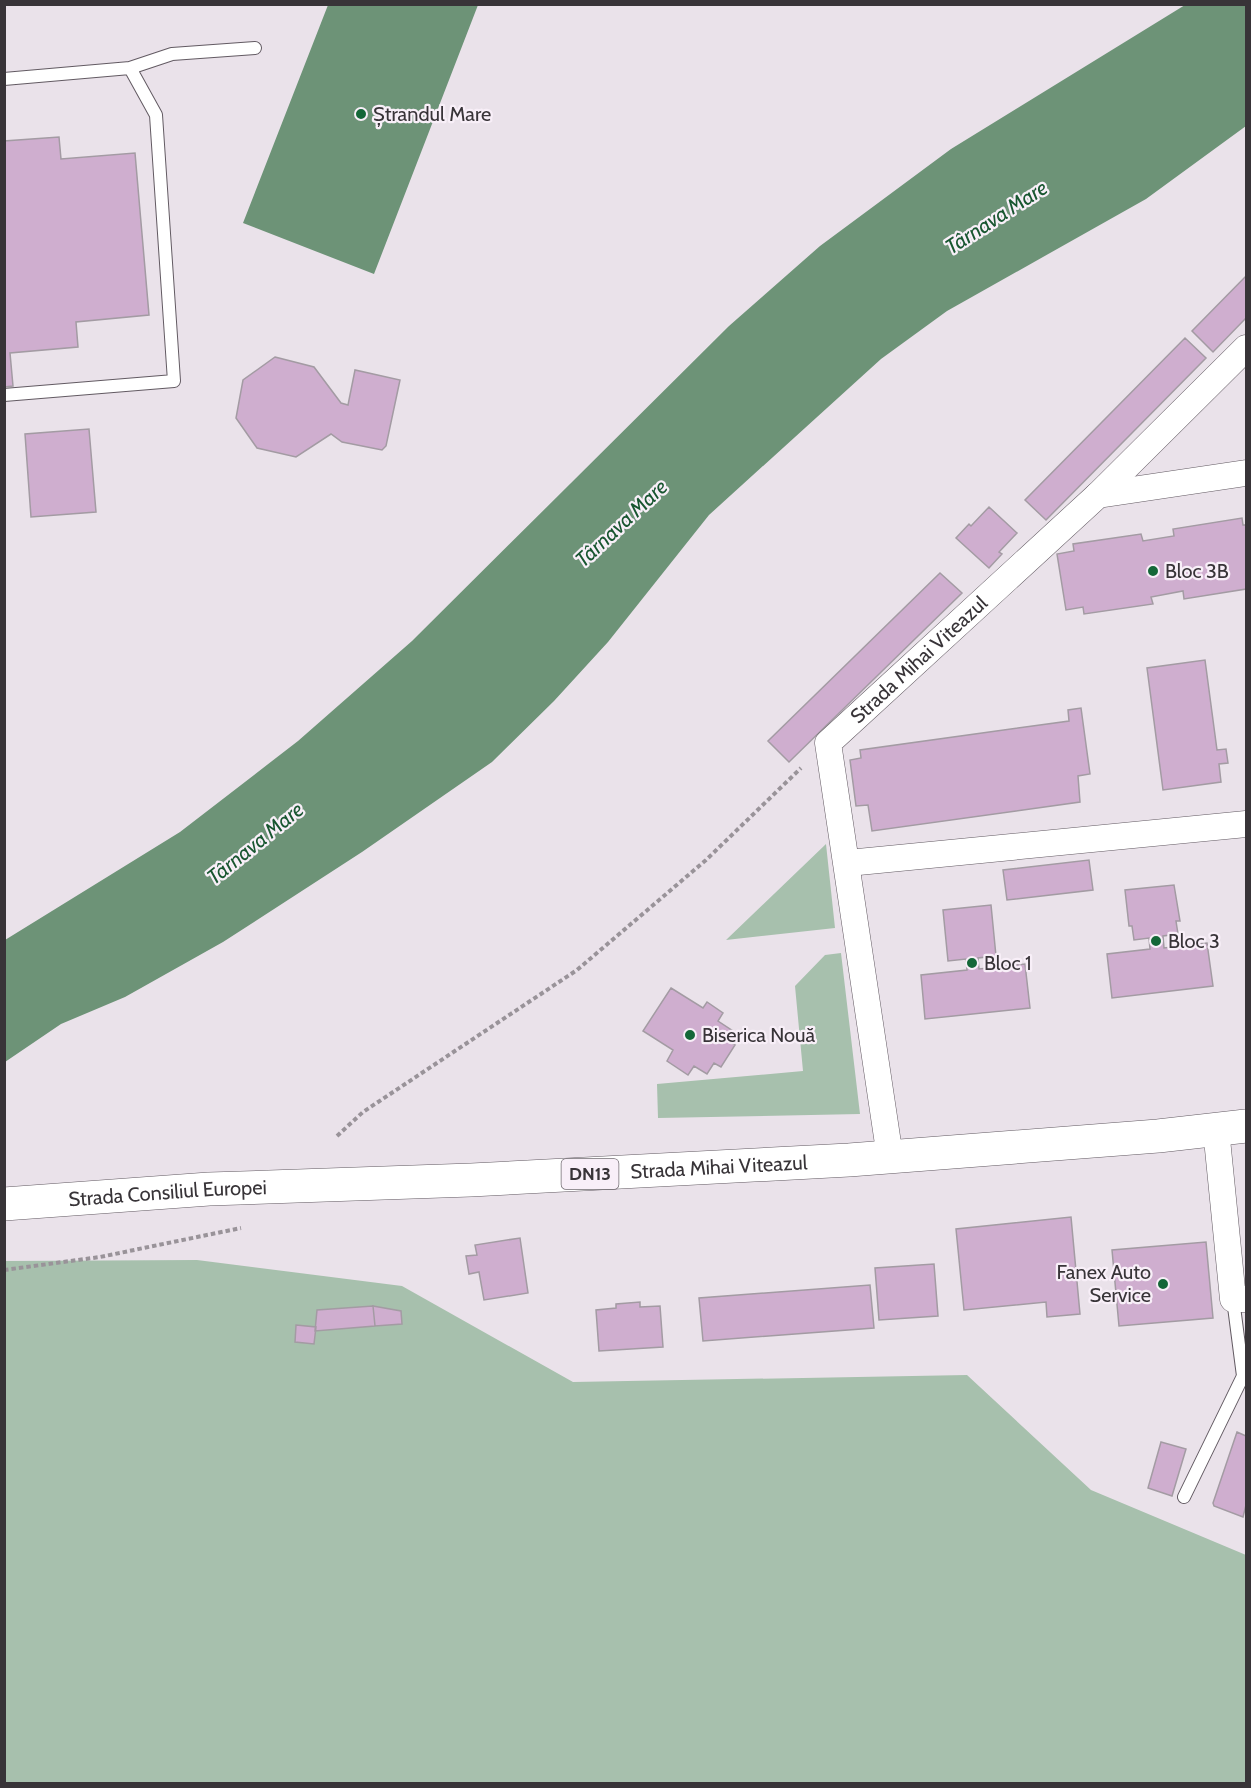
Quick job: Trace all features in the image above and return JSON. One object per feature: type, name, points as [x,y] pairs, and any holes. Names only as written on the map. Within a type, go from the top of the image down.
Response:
[{"type":"highway","name":"Strada Mihai Viteazul","points":[[331,1185],[471,1180],[890,1157],[1231,1128]]},
{"type":"highway","name":"Strada Consiliul Europei","points":[[4,1204],[208,1189],[331,1185]]},
{"type":"street","name":"Strada Mihai Viteazul","points":[[828,743],[1098,495],[1246,348]]},
{"type":"street","points":[[1098,495],[1246,473]]},
{"type":"street","points":[[828,743],[848,863],[890,1157]]},
{"type":"street","points":[[848,863],[1246,824]]},
{"type":"street","points":[[1231,1128],[1240,1299]]},
{"type":"lane","points":[[4,79],[130,68],[172,54],[255,48]]},
{"type":"lane","points":[[4,395],[174,381],[156,115],[130,68]]},
{"type":"lane","points":[[1184,1497],[1245,1377],[1240,1299]]},
{"type":"path","points":[[337,1136],[363,1112],[577,970],[706,860],[828,743]]},
{"type":"path","points":[[4,1270],[100,1257],[241,1228]]},
{"type":"shaded area","points":[[826,844],[835,928],[726,940]]},
{"type":"shaded area","points":[[841,953],[860,1114],[658,1118],[657,1084],[803,1071],[795,986],[825,955]]},
{"type":"shaded area","points":[[197,1260],[402,1286],[573,1382],[967,1375],[1091,1490],[1246,1555],[1246,1783],[5,1783],[4,1261]]},
{"type":"water","name":"Ștrandul Mare","points":[[328,5],[478,5],[374,274],[243,223]]},
{"type":"water","name":"Târnava Mare","points":[[1185,5],[1246,5],[1246,126],[1146,199],[947,311],[881,359],[709,515],[608,642],[554,701],[492,762],[362,852],[223,942],[125,997],[61,1024],[5,1062],[5,940],[180,832],[298,741],[412,641],[729,326],[820,246],[951,149]]},
{"type":"building","points":[[59,137],[61,159],[135,153],[149,315],[76,322],[78,347],[10,353],[13,386],[4,387],[4,141]]},
{"type":"building","points":[[1246,276],[1246,318],[1213,352],[1192,331]]},
{"type":"building","points":[[1185,338],[1206,358],[1046,520],[1025,500]]},
{"type":"building","points":[[275,357],[314,367],[341,403],[348,405],[355,370],[400,380],[386,446],[382,450],[342,442],[331,434],[296,457],[257,448],[236,418],[243,380]]},
{"type":"building","points":[[89,429],[96,512],[31,517],[25,434]]},
{"type":"building","points":[[989,507],[1017,533],[999,552],[1002,554],[989,568],[956,538]]},
{"type":"building","name":"Bloc 3B","points":[[1242,518],[1243,525],[1246,525],[1246,589],[1184,599],[1183,591],[1151,597],[1153,604],[1084,614],[1083,607],[1066,610],[1057,554],[1074,551],[1073,544],[1141,534],[1143,541],[1174,536],[1173,529]]},
{"type":"building","points":[[940,573],[962,593],[789,762],[768,741]]},
{"type":"building","points":[[1205,660],[1217,750],[1226,749],[1228,763],[1219,764],[1221,782],[1163,790],[1147,668]]},
{"type":"building","points":[[1081,708],[1090,774],[1078,776],[1080,802],[872,831],[868,805],[856,806],[850,760],[861,758],[860,750],[1069,721],[1068,710]]},
{"type":"building","points":[[1089,860],[1093,890],[1007,900],[1003,870]]},
{"type":"building","name":"Bloc 3","points":[[1174,885],[1180,921],[1176,921],[1178,934],[1163,936],[1164,948],[1207,943],[1213,986],[1112,998],[1107,954],[1150,949],[1149,938],[1134,940],[1132,926],[1129,926],[1125,890]]},
{"type":"building","name":"Bloc 1","points":[[991,905],[996,956],[978,958],[979,969],[1025,964],[1030,1008],[925,1019],[921,975],[967,970],[966,959],[948,961],[943,910]]},
{"type":"building","name":"Biserica Nouă","points":[[671,988],[703,1008],[707,1002],[723,1013],[718,1021],[733,1031],[727,1040],[735,1045],[721,1067],[714,1063],[707,1074],[694,1066],[688,1075],[667,1061],[673,1050],[643,1031]]},
{"type":"building","points":[[1071,1217],[1080,1314],[1047,1317],[1046,1302],[964,1310],[956,1229]]},
{"type":"building","points":[[520,1238],[528,1293],[484,1300],[479,1272],[469,1274],[466,1256],[477,1255],[475,1245]]},
{"type":"building","name":"Fanex Auto Service","points":[[1206,1242],[1213,1318],[1119,1326],[1112,1250]]},
{"type":"building","points":[[934,1264],[938,1316],[879,1320],[875,1268]]},
{"type":"building","points":[[870,1285],[874,1328],[703,1341],[699,1298]]},
{"type":"building","points":[[640,1302],[640,1307],[660,1306],[663,1347],[599,1351],[596,1310],[616,1308],[616,1304]]},
{"type":"building","points":[[373,1306],[401,1311],[402,1324],[375,1326]]},
{"type":"building","points":[[373,1306],[375,1326],[315,1331],[317,1310]]},
{"type":"building","points":[[296,1325],[316,1327],[314,1344],[295,1342]]},
{"type":"building","points":[[1237,1432],[1246,1436],[1246,1505],[1243,1517],[1214,1506],[1213,1503]]},
{"type":"building","points":[[1161,1442],[1186,1449],[1172,1496],[1148,1488]]},
{"type":"place","name":"Ștrandul Mare","points":[[361,114]]},
{"type":"place","name":"Bloc 3B","points":[[1153,571]]},
{"type":"place","name":"Bloc 3","points":[[1156,941]]},
{"type":"place","name":"Bloc 1","points":[[972,963]]},
{"type":"place","name":"Biserica Nouă","points":[[690,1035]]},
{"type":"place","name":"Fanex Auto Service","points":[[1163,1284]]}]
